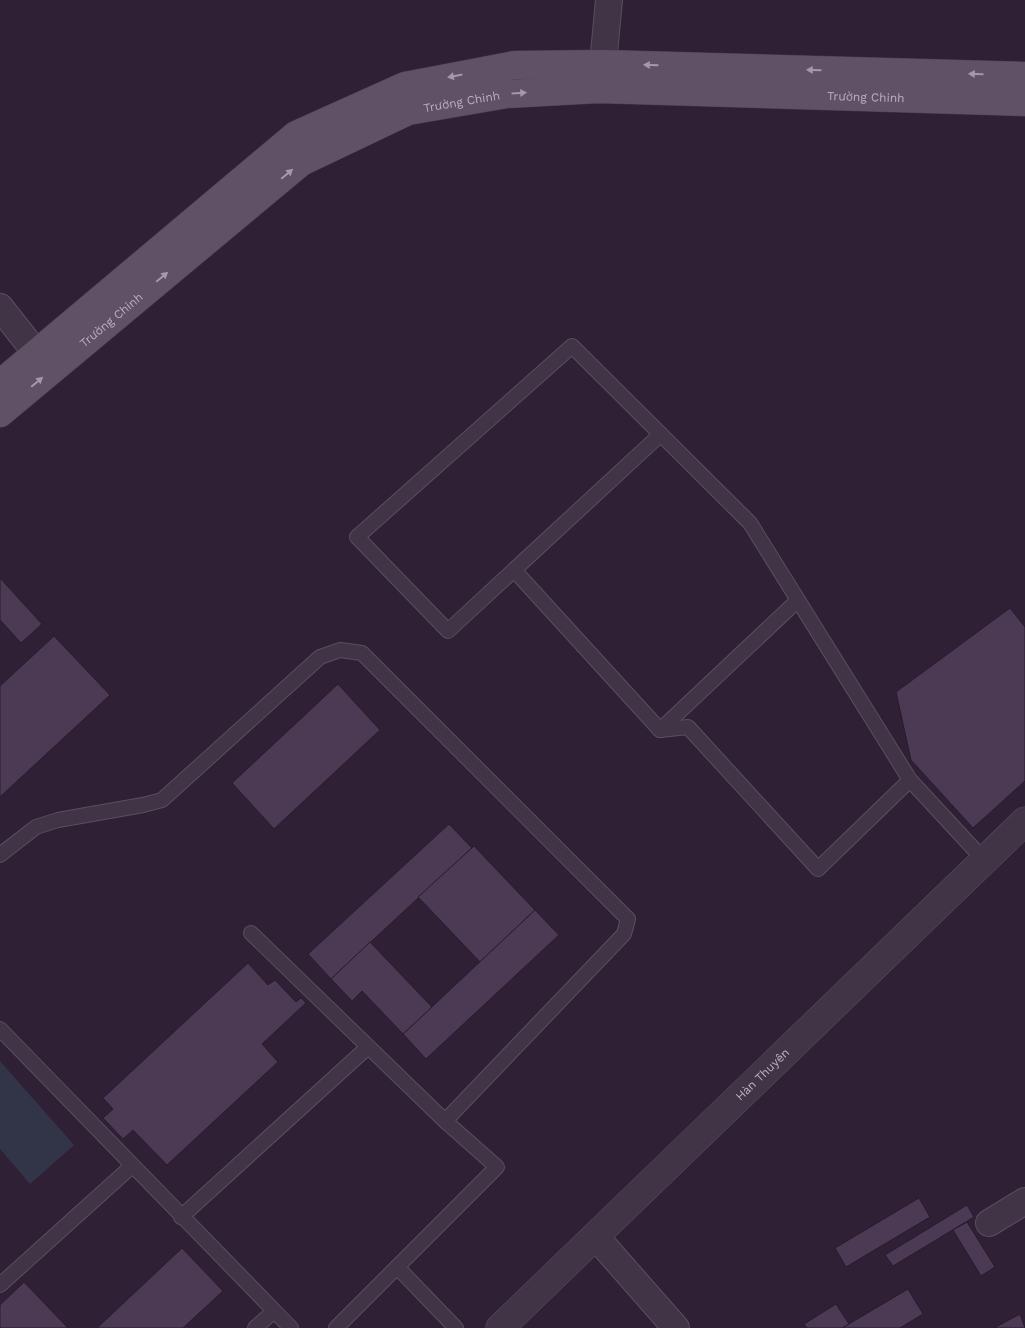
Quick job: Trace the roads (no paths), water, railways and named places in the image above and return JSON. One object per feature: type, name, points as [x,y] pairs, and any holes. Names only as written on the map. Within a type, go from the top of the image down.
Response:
[{"type":"main road","name":"Trường Chinh","points":[[0,384],[296,134],[405,86],[515,65],[603,64],[1025,76]]},
{"type":"main road","name":"Trường Chinh","points":[[0,413],[301,162],[408,111],[507,94],[598,89],[1025,102]]},
{"type":"street","points":[[603,64],[609,0]]},
{"type":"street","points":[[0,307],[37,354]]},
{"type":"street","name":"Hàn Thuyên","points":[[500,1328],[1025,821]]},
{"type":"street","points":[[989,1224],[1025,1201]]},
{"type":"street","points":[[596,1237],[676,1328]]},
{"type":"lane","points":[[661,434],[448,631],[357,537],[572,346],[661,434],[750,523],[910,780],[984,860]]},
{"type":"lane","points":[[514,570],[660,730]]},
{"type":"lane","points":[[660,730],[798,600]]},
{"type":"lane","points":[[0,855],[36,827],[58,820],[162,800],[320,657],[340,650],[362,653],[628,919],[624,934],[444,1122]]},
{"type":"lane","points":[[660,730],[688,727],[818,869],[910,780]]},
{"type":"lane","points":[[251,933],[444,1122],[497,1167],[336,1328]]},
{"type":"lane","points":[[0,1029],[273,1312],[291,1328]]},
{"type":"lane","points":[[181,1217],[368,1047]]},
{"type":"lane","points":[[0,1285],[132,1166]]},
{"type":"lane","points":[[397,1267],[456,1328]]},
{"type":"lane","points":[[255,1328],[273,1312]]}]
